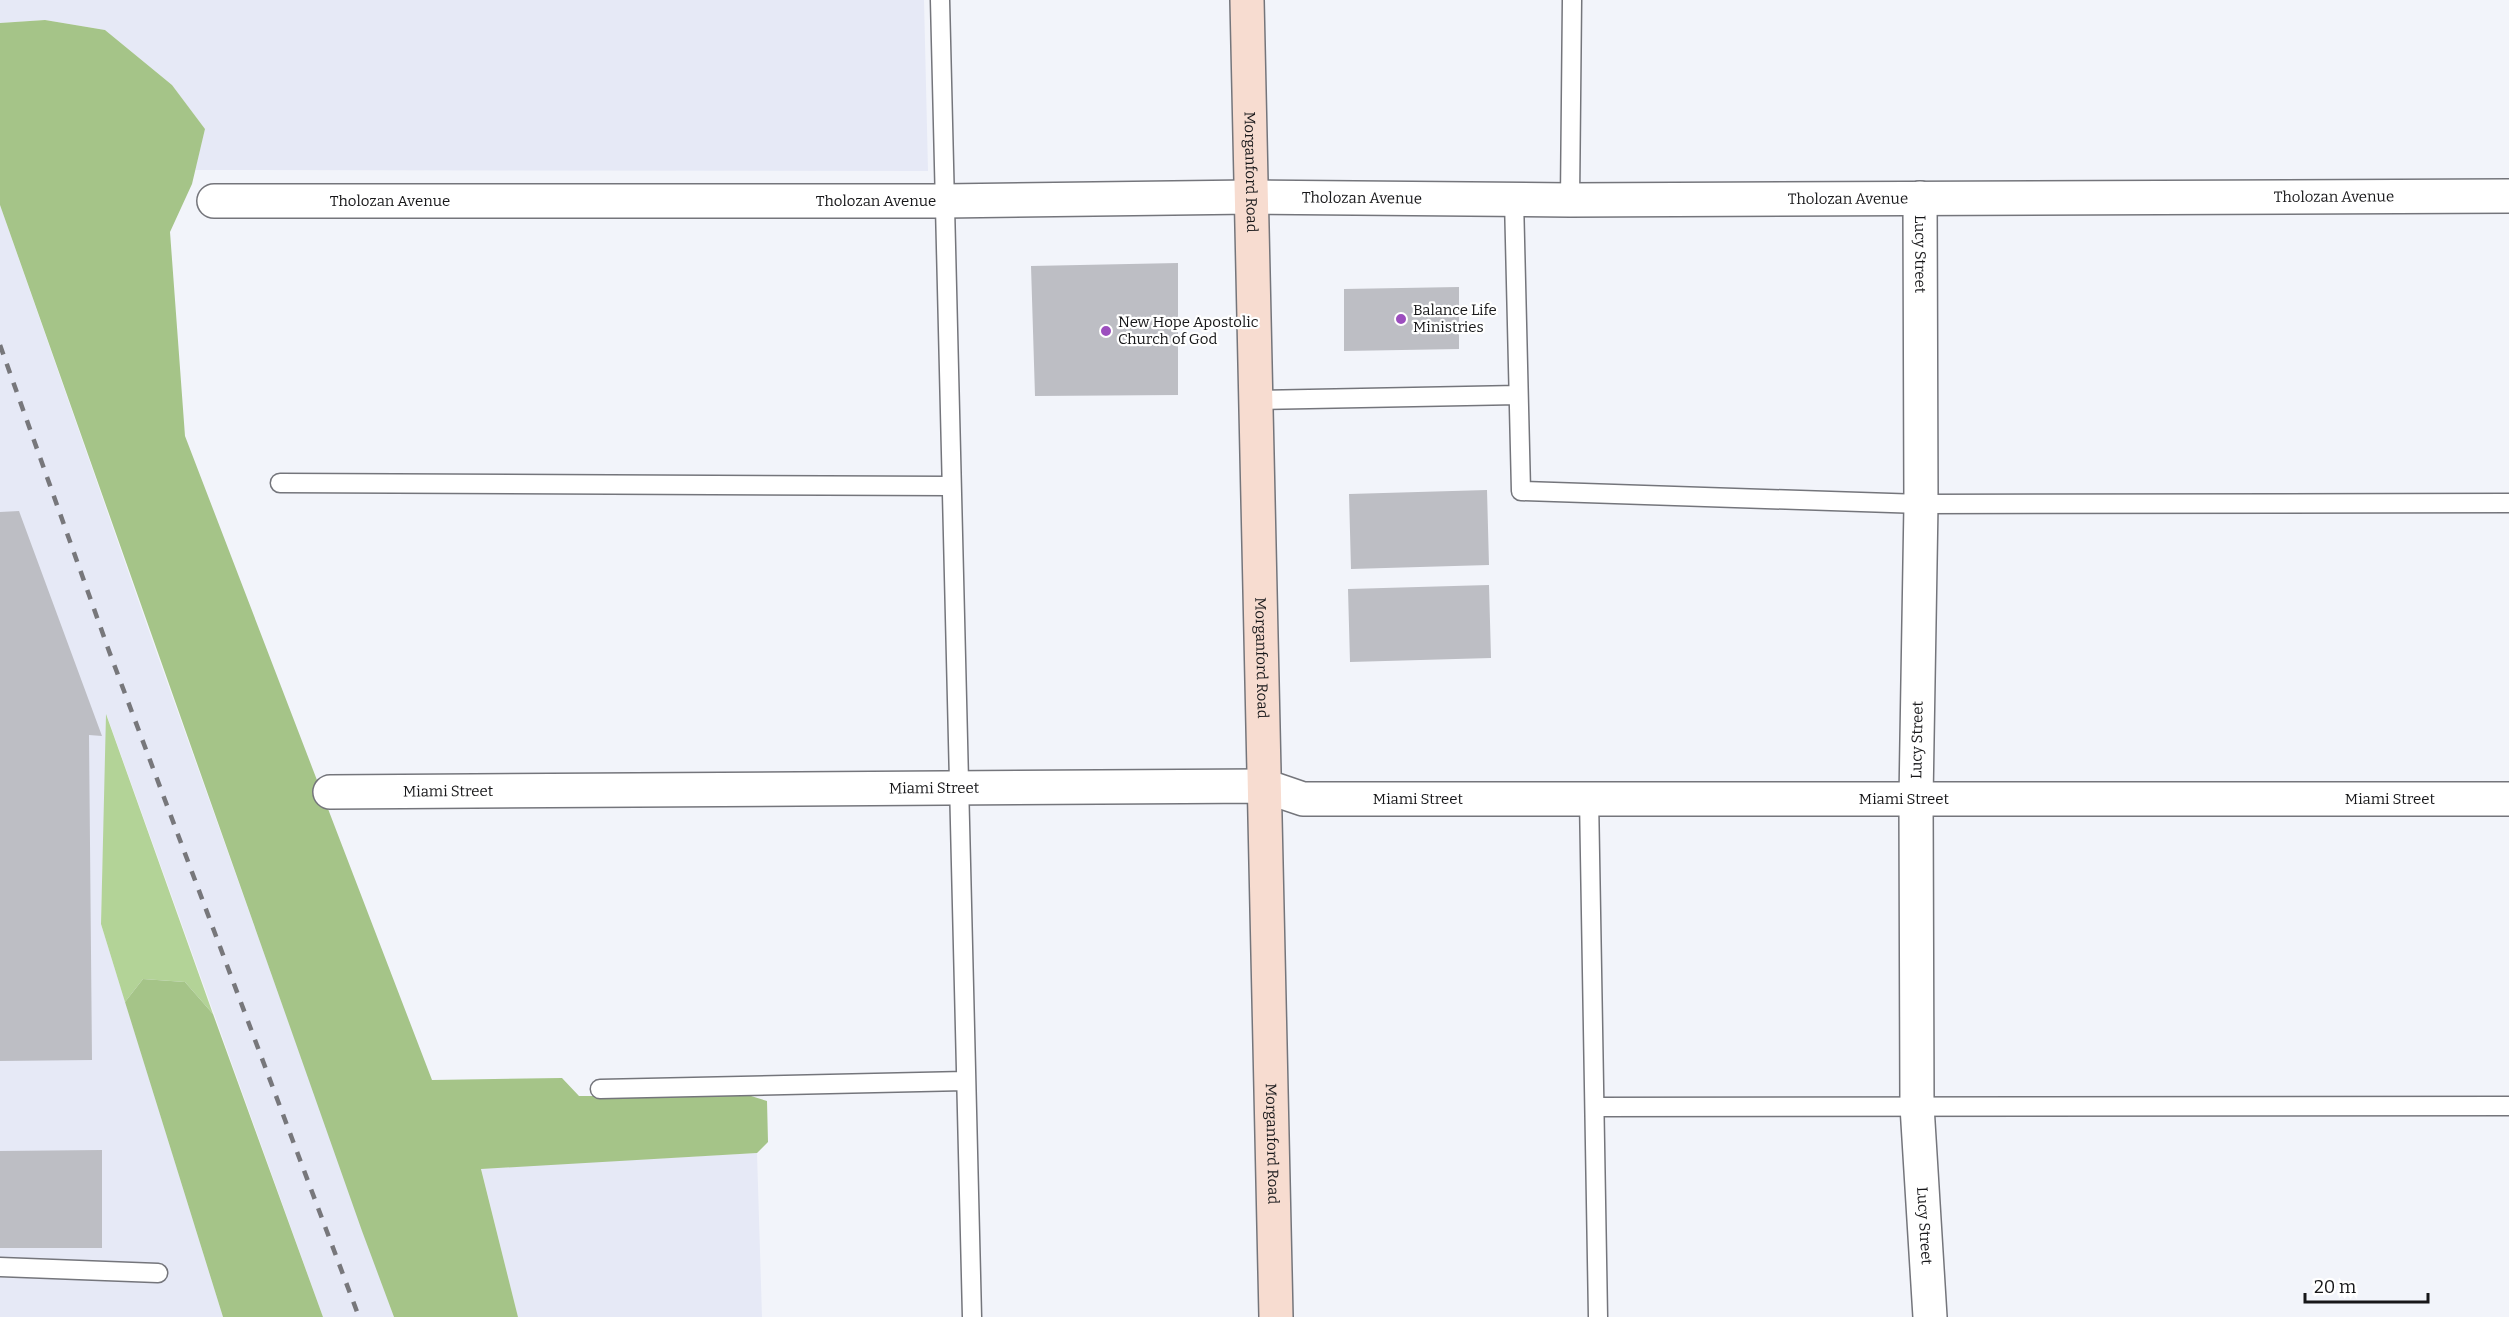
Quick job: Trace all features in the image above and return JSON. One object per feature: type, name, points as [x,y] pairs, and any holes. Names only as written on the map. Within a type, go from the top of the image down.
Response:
[{"type":"street","name":"Morganford Road","points":[[1247,0],[1276,1317]]},
{"type":"street","name":"Tholozan Avenue","points":[[214,201],[944,201],[1251,197],[1570,200],[2509,196]]},
{"type":"street","name":"Lucy Street","points":[[1920,198],[1921,504],[1916,799],[1917,1107],[1930,1317]]},
{"type":"street","name":"Miami Street","points":[[330,792],[1264,786],[1303,799],[1589,797],[2509,800]]},
{"type":"lane","points":[[940,0],[950,486],[972,1317]]},
{"type":"lane","points":[[1570,200],[1572,0]]},
{"type":"lane","points":[[1514,199],[1521,491],[1921,504],[2509,503]]},
{"type":"lane","points":[[1256,400],[1518,394]]},
{"type":"lane","points":[[280,483],[950,486]]},
{"type":"lane","points":[[1589,797],[1598,1317]]},
{"type":"lane","points":[[600,1089],[965,1081]]},
{"type":"lane","points":[[1595,1107],[2509,1106]]},
{"type":"lane","points":[[0,1267],[158,1273]]},
{"type":"shaded area","points":[[0,0],[924,0],[928,171],[195,170],[205,129],[172,85],[105,30],[45,20],[0,23]]},
{"type":"shaded area","points":[[0,205],[156,651],[394,1317],[323,1317],[107,716],[101,924],[223,1317],[0,1317]]},
{"type":"shaded area","points":[[757,1153],[762,1317],[518,1317],[481,1168]]},
{"type":"green space","points":[[45,20],[105,30],[172,85],[205,129],[192,184],[170,232],[185,436],[432,1080],[562,1078],[579,1096],[751,1096],[767,1101],[768,1142],[757,1153],[481,1169],[518,1317],[394,1317],[362,1231],[0,205],[0,23]]},
{"type":"green space","points":[[106,714],[213,1014],[185,982],[143,979],[125,1002],[101,924]]},
{"type":"green space","points":[[143,979],[185,982],[213,1014],[323,1317],[223,1317],[125,1002]]},
{"type":"building","name":"New Hope Apostolic Church of God","points":[[1178,263],[1178,395],[1035,396],[1031,266]]},
{"type":"building","name":"Balance Life Ministries","points":[[1459,287],[1459,349],[1344,351],[1344,289]]},
{"type":"building","points":[[1487,490],[1489,565],[1351,569],[1349,494]]},
{"type":"building","points":[[19,511],[102,736],[89,735],[92,1060],[0,1061],[0,512]]},
{"type":"building","points":[[1489,585],[1491,658],[1350,662],[1348,589]]},
{"type":"building","points":[[102,1150],[102,1248],[0,1248],[0,1151]]},
{"type":"railway","points":[[0,345],[109,651],[359,1317]]},
{"type":"place","name":"Balance Life Ministries","points":[[1401,319]]},
{"type":"place","name":"New Hope Apostolic Church of God","points":[[1106,331]]}]
